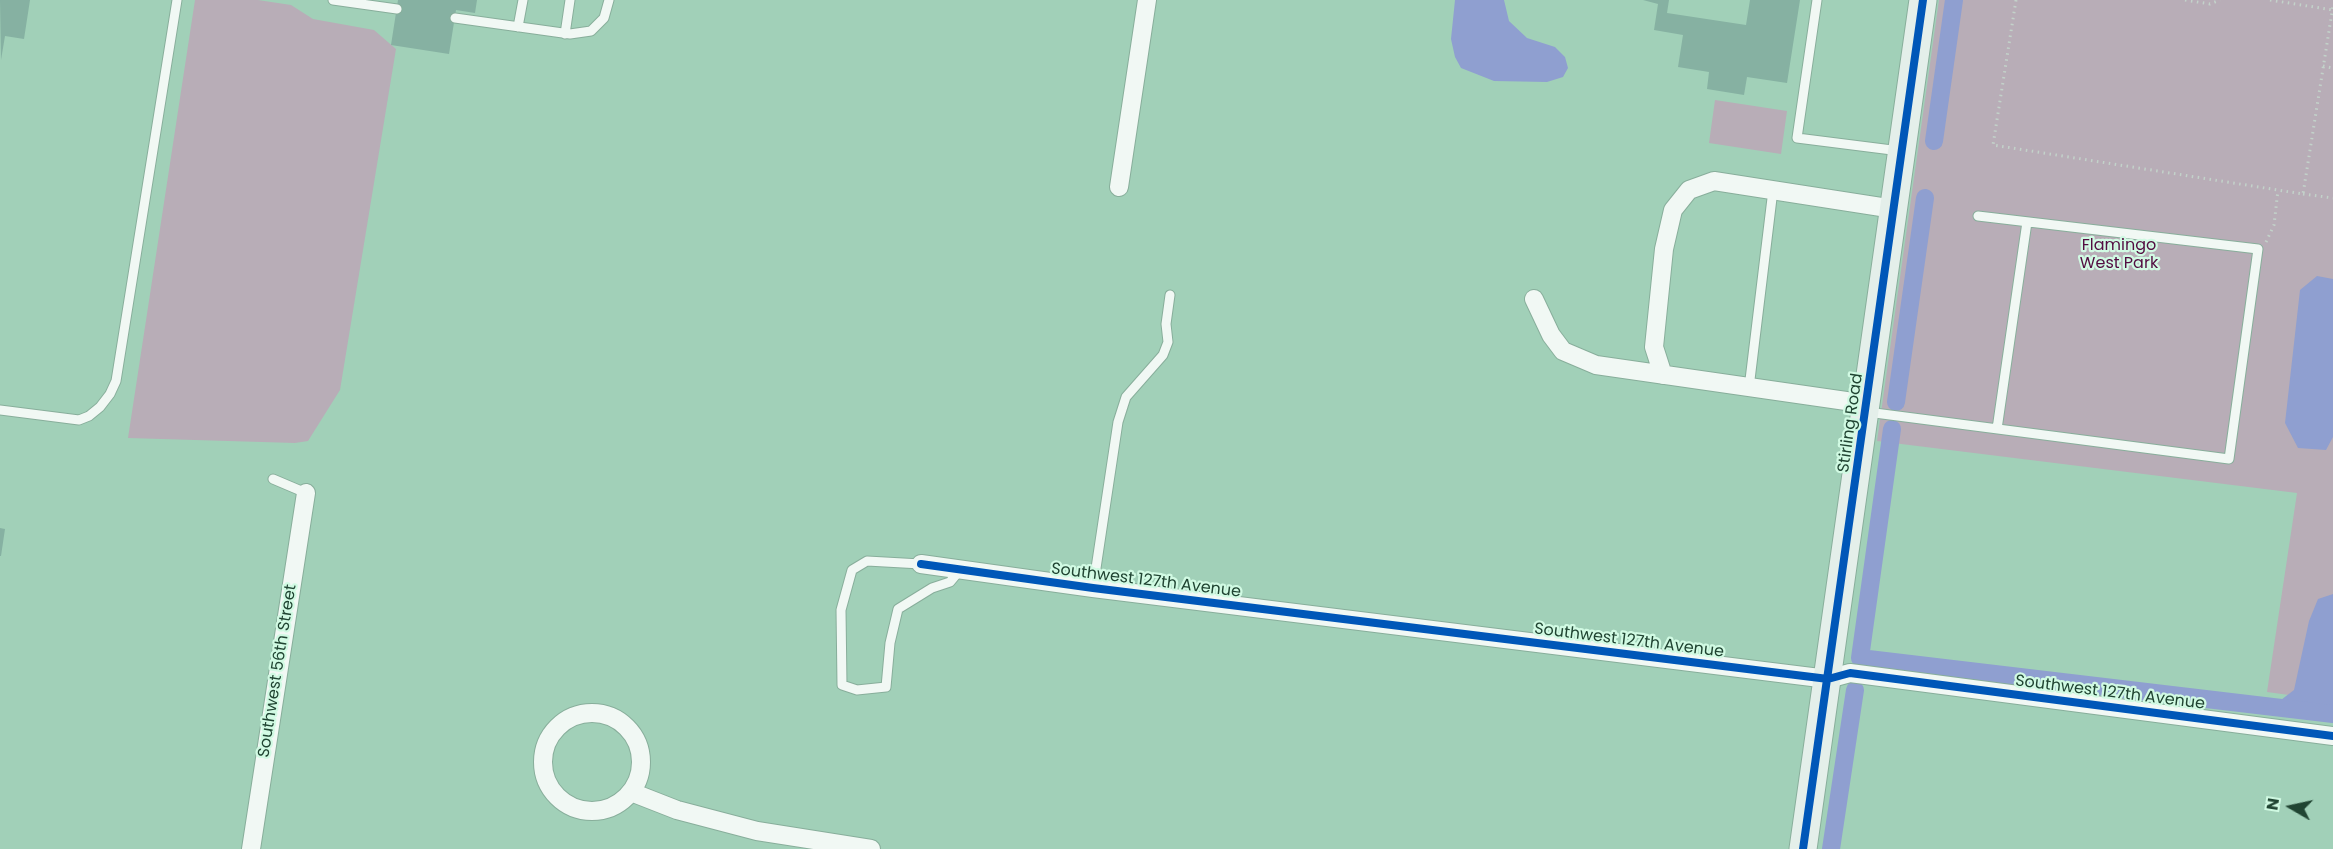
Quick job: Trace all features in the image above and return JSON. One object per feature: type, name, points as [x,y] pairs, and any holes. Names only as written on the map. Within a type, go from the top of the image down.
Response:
[{"type":"street","points":[[1119,187],[1146,0]]},
{"type":"street","name":"Stirling Road","points":[[1803,849],[1923,0]]},
{"type":"street","points":[[1663,375],[1654,346],[1664,249],[1673,210],[1689,190],[1714,181],[1894,209]]},
{"type":"street","points":[[1534,299],[1551,335],[1563,351],[1596,365],[1866,408]]},
{"type":"street","name":"Southwest 56th Street","points":[[251,849],[306,493]]},
{"type":"street","name":"Southwest 127th Avenue","points":[[921,564],[1093,588],[1828,679],[1850,674],[2333,736]]},
{"type":"street","points":[[586,713],[603,714],[618,720],[630,731],[638,745],[641,761],[638,778],[631,792],[621,802],[608,809],[594,812],[566,805],[555,796],[547,784],[543,770],[543,755],[548,740],[558,727],[571,718],[586,713]]},
{"type":"street","points":[[631,792],[677,810],[757,831],[871,849]]},
{"type":"lane","points":[[0,410],[79,420],[89,416],[111,394],[116,381],[177,0]]},
{"type":"lane","points":[[333,0],[397,9]]},
{"type":"lane","points":[[518,27],[523,0]]},
{"type":"lane","points":[[565,33],[570,0]]},
{"type":"lane","points":[[455,18],[565,33],[591,31],[604,18],[609,0]]},
{"type":"lane","points":[[1817,0],[1797,138],[1902,151]]},
{"type":"lane","points":[[1749,388],[1773,190]]},
{"type":"lane","points":[[1866,408],[1997,429],[2229,459],[2258,249],[1978,216]]},
{"type":"lane","points":[[1997,429],[2027,222]]},
{"type":"lane","points":[[1093,588],[1118,422],[1126,397],[1163,356],[1168,342],[1166,324],[1170,295]]},
{"type":"lane","points":[[273,479],[306,493]]},
{"type":"lane","points":[[921,564],[867,561],[852,570],[841,610],[842,685],[856,690],[886,687],[890,643],[898,609],[932,588],[950,582],[960,570]]},
{"type":"path","points":[[2016,0],[1993,145],[2333,198]]},
{"type":"path","points":[[2185,0],[2210,4],[2220,0]]},
{"type":"path","points":[[2270,0],[2333,8],[2303,194]]},
{"type":"path","points":[[2323,66],[2333,68]]},
{"type":"path","points":[[2258,249],[2267,242],[2274,225],[2278,190]]},
{"type":"green space","points":[[195,0],[258,0],[291,5],[313,19],[374,30],[396,49],[340,390],[308,441],[295,443],[128,438]]},
{"type":"green space","name":"Flamingo West Park","points":[[1939,0],[2333,0],[2333,701],[2267,692],[2297,493],[1877,441]]},
{"type":"green space","points":[[1715,100],[1787,111],[1781,154],[1709,143]]},
{"type":"water","points":[[1455,0],[1504,0],[1509,21],[1527,38],[1555,47],[1565,57],[1568,68],[1563,77],[1547,82],[1494,81],[1461,68],[1455,57],[1451,39]]},
{"type":"water","points":[[2317,276],[2333,279],[2333,437],[2326,450],[2298,448],[2285,423],[2300,290]]},
{"type":"water","points":[[2333,594],[2333,714],[2273,706],[2294,690],[2309,621],[2318,599]]},
{"type":"building","points":[[0,0],[30,0],[24,39],[5,36],[1,60]]},
{"type":"building","points":[[398,0],[477,0],[475,13],[456,10],[449,54],[391,45]]},
{"type":"building","points":[[1643,0],[1669,0],[1667,13],[1746,25],[1750,0],[1800,0],[1787,83],[1747,77],[1744,95],[1707,89],[1709,72],[1678,67],[1683,35],[1654,30],[1658,4]]},
{"type":"building","points":[[0,528],[5,529],[1,556],[0,556]]},
{"type":"waterway","points":[[1934,141],[1954,0]]},
{"type":"waterway","points":[[1896,402],[1925,198]]},
{"type":"waterway","points":[[1892,429],[1860,658],[2333,714]]},
{"type":"waterway","points":[[1831,849],[1855,690]]},
{"type":"cycle path","points":[[1803,849],[1923,0]]},
{"type":"cycle path","points":[[921,564],[1093,588],[1828,679],[1850,673],[2333,736]]}]
